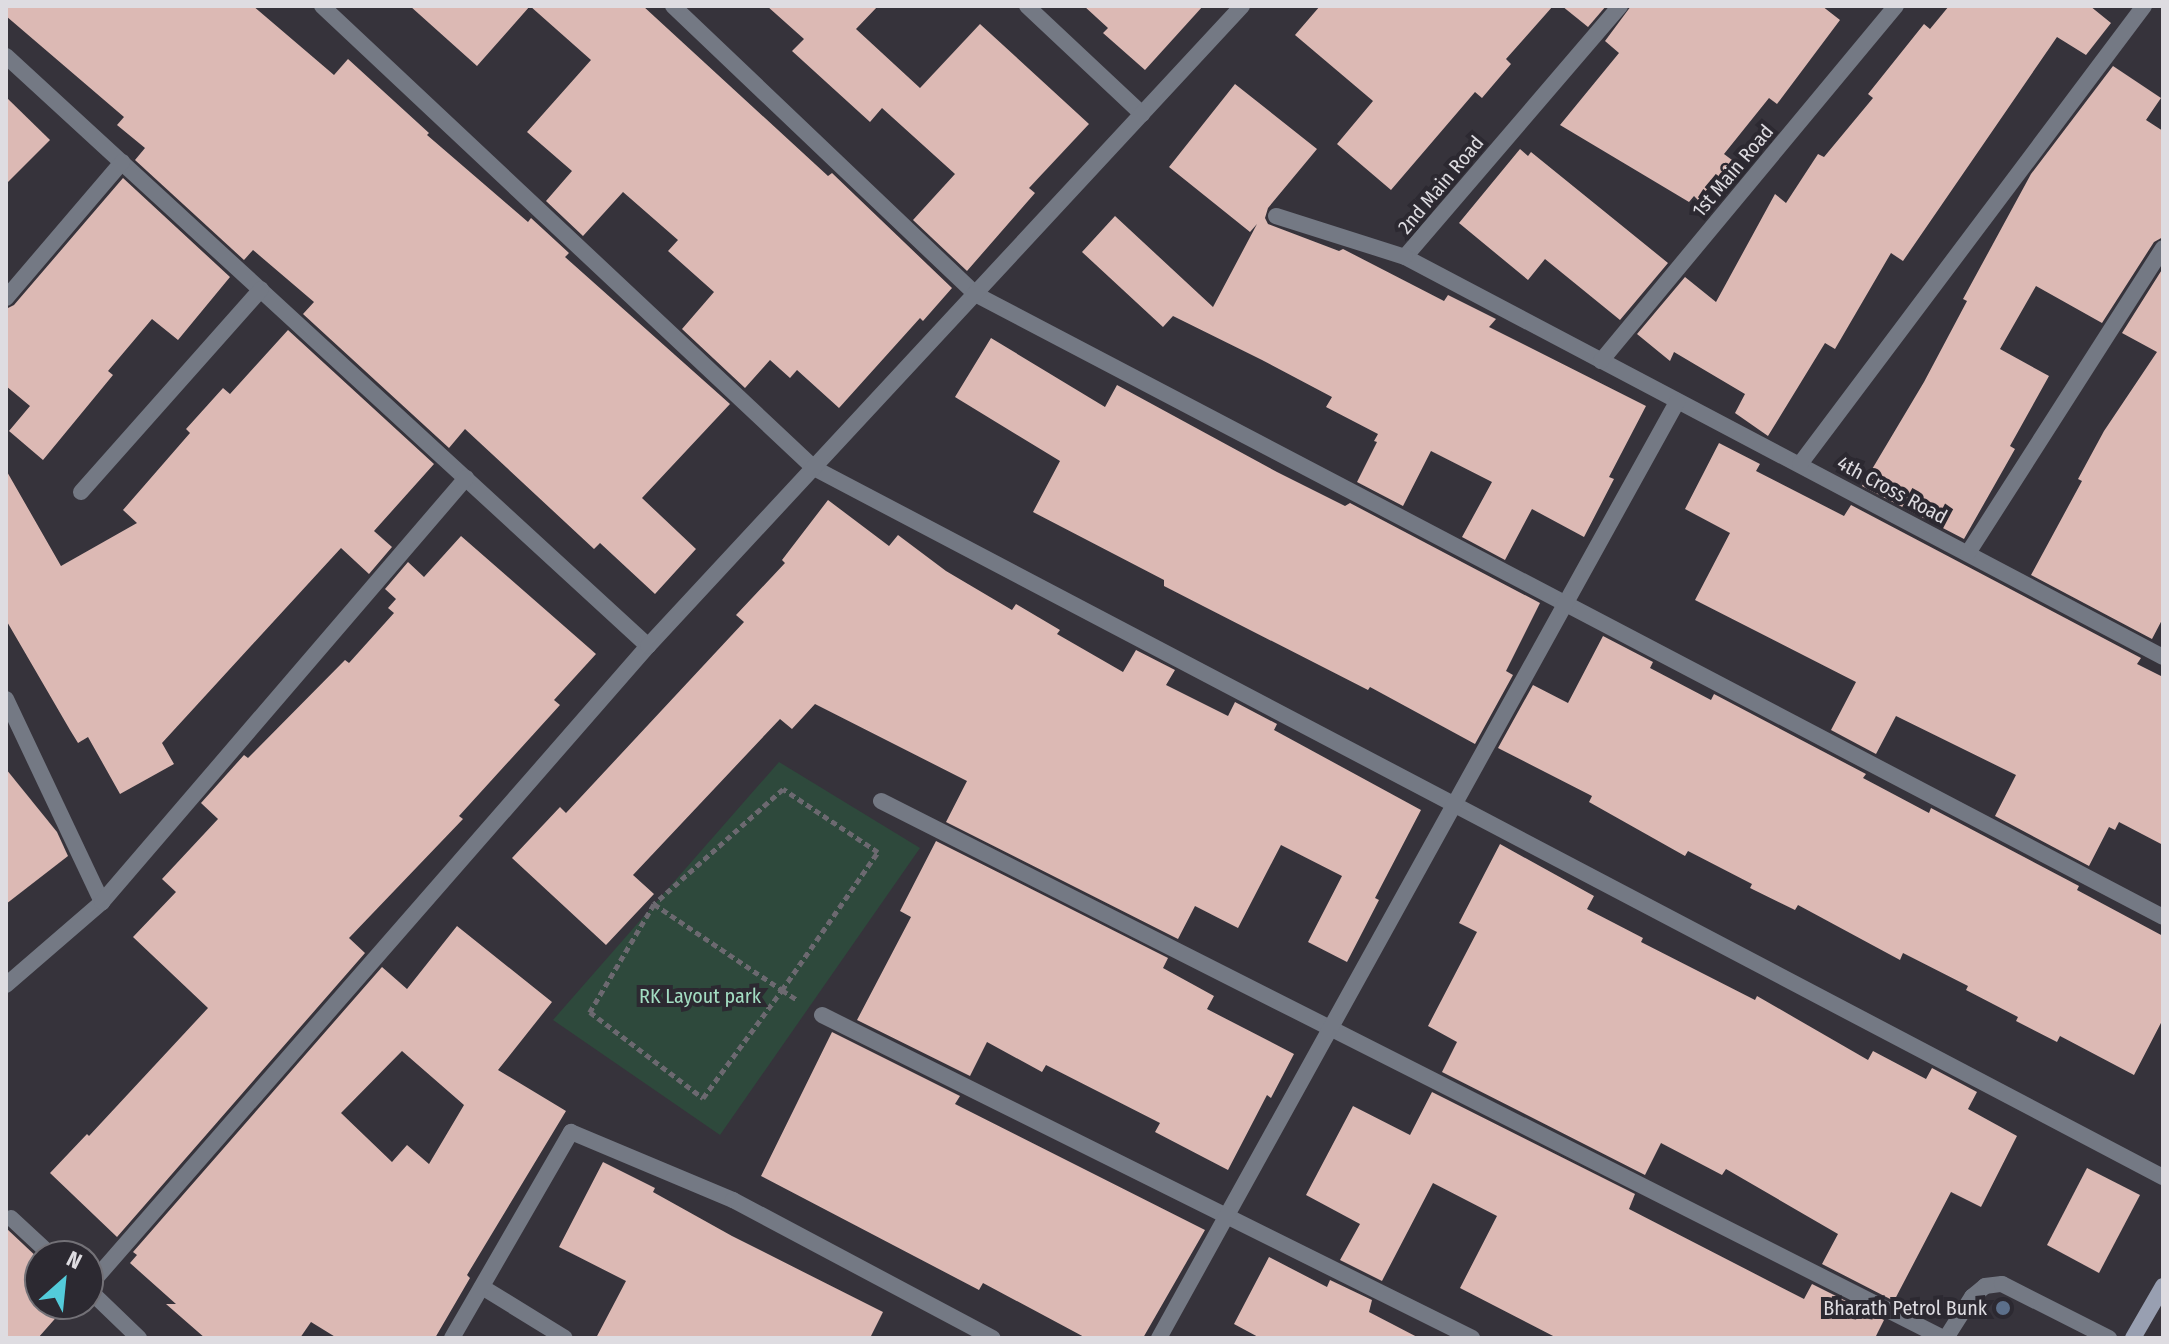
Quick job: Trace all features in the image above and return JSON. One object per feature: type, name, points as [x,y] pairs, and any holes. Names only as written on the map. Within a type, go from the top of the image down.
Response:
[{"type":"main road","points":[[2133,1338],[2163,1286]]},
{"type":"street","points":[[322,6],[814,468],[2163,1177]]},
{"type":"street","points":[[673,6],[975,294],[2163,917]]},
{"type":"street","points":[[1027,6],[1142,114]]},
{"type":"street","points":[[104,1270],[648,646],[1242,6]]},
{"type":"street","name":"2nd Main Road","points":[[1601,361],[1405,257],[1620,6]]},
{"type":"street","name":"1st Main Road","points":[[1601,361],[1896,6]]},
{"type":"street","points":[[1800,464],[2144,6]]},
{"type":"street","points":[[6,56],[648,646]]},
{"type":"street","points":[[6,298],[122,162]]},
{"type":"street","points":[[1276,216],[1405,257]]},
{"type":"street","points":[[1968,553],[2163,248]]},
{"type":"street","points":[[81,492],[261,289]]},
{"type":"street","name":"4th Cross Road","points":[[1601,361],[2163,657]]},
{"type":"street","points":[[1159,1338],[1677,402]]},
{"type":"street","points":[[6,985],[102,902],[466,478]]},
{"type":"street","points":[[6,699],[102,902]]},
{"type":"street","points":[[881,801],[1944,1338],[1972,1297],[1985,1286],[2002,1284],[2109,1338]]},
{"type":"street","points":[[822,1015],[1472,1338]]},
{"type":"street","points":[[452,1338],[571,1132],[733,1200],[993,1338]]},
{"type":"street","points":[[11,1218],[35,1240]]},
{"type":"street","points":[[482,1287],[565,1338]]},
{"type":"street","points":[[104,1304],[139,1338]]},
{"type":"path","points":[[783,789],[878,852],[782,990],[703,1098],[590,1012],[654,904],[783,789]]},
{"type":"path","points":[[654,904],[782,990]]},
{"type":"green space","name":"RK Layout park","points":[[779,762],[920,848],[720,1135],[553,1020]]},
{"type":"building","points":[[6,6],[253,6],[334,75],[348,59],[429,133],[427,135],[528,222],[531,218],[569,253],[565,257],[730,404],[642,498],[696,549],[655,594],[600,543],[594,549],[465,429],[449,448],[303,314],[314,302],[253,250],[244,260],[135,160],[145,148],[117,125],[124,117],[6,16]]},
{"type":"building","points":[[410,6],[530,6],[477,66]]},
{"type":"building","points":[[530,6],[643,6],[828,176],[832,173],[952,288],[923,321],[920,318],[839,408],[797,370],[790,378],[770,360],[745,388],[682,329],[714,292],[668,251],[678,240],[623,192],[583,236],[546,201],[572,171],[527,132],[591,60]]},
{"type":"building","points":[[767,6],[878,6],[856,29],[920,88],[980,24],[1089,124],[1029,188],[1035,193],[967,271],[913,220],[955,174],[882,108],[870,122],[792,51],[804,39]]},
{"type":"building","points":[[1084,6],[1203,6],[1145,70],[1103,33],[1108,28]]},
{"type":"building","points":[[1320,6],[1553,6],[1506,59],[1511,64],[1482,98],[1475,92],[1391,190],[1337,144],[1373,101],[1295,35]]},
{"type":"building","points":[[1562,6],[1606,6],[1588,27]]},
{"type":"building","points":[[1631,6],[1822,6],[1840,20],[1777,104],[1769,98],[1724,154],[1732,160],[1699,201],[1694,196],[1689,202],[1560,125],[1619,53],[1605,41]]},
{"type":"building","points":[[1949,6],[2090,6],[2111,23],[2086,55],[2057,37],[1903,261],[1891,253],[1835,349],[1825,343],[1768,436],[1735,413],[1745,394],[1674,352],[1670,361],[1637,334],[1685,277],[1716,302],[1775,194],[1786,203],[1818,154],[1824,157],[1873,98],[1868,94],[1924,24],[1930,29]]},
{"type":"building","points":[[2113,66],[2161,98],[2146,120],[2163,131],[2163,237],[2154,242],[2102,323],[2036,286],[2000,349],[2049,376],[2010,446],[2015,449],[1964,539],[1862,486],[1924,382],[1967,301],[1963,299],[2031,174]]},
{"type":"building","points":[[1235,84],[1317,149],[1268,208],[1265,218],[1268,224],[1339,251],[1343,249],[1444,301],[1448,295],[1496,319],[1489,327],[1646,406],[1609,477],[1614,479],[1584,537],[1532,509],[1505,560],[1462,537],[1492,482],[1431,451],[1403,506],[1357,482],[1378,434],[1326,407],[1332,397],[1262,360],[1173,316],[1163,327],[1082,252],[1115,216],[1213,307],[1257,224],[1250,232],[1169,167]]},
{"type":"building","points":[[6,97],[50,140],[6,184]]},
{"type":"building","points":[[1520,149],[1528,156],[1531,152],[1668,263],[1620,320],[1545,259],[1528,280],[1459,223]]},
{"type":"building","points":[[123,178],[230,277],[178,340],[152,319],[108,371],[113,375],[43,460],[9,431],[30,406],[6,386],[6,309],[14,305]]},
{"type":"building","points":[[2163,268],[2163,618],[2152,639],[2031,575],[2082,481],[2078,479],[2104,431],[2157,352],[2122,333]]},
{"type":"building","points":[[288,330],[434,464],[374,531],[392,547],[369,574],[341,548],[162,743],[174,764],[120,794],[88,737],[78,743],[6,620],[6,470],[61,566],[137,523],[123,510],[190,433],[186,429],[223,388],[230,394]]},
{"type":"building","points":[[991,338],[1105,407],[1117,385],[1277,472],[1345,506],[1350,503],[1540,603],[1506,671],[1513,675],[1475,744],[1370,687],[1368,690],[1164,586],[1164,580],[1033,512],[1060,461],[955,397]]},
{"type":"building","points":[[1719,443],[1760,464],[1756,471],[1844,516],[1851,505],[2141,658],[2137,664],[2163,677],[2163,845],[2119,822],[2115,830],[2109,827],[2089,866],[1995,816],[2016,775],[1896,716],[1876,754],[1831,730],[1856,682],[1695,600],[1730,533],[1685,509]]},
{"type":"building","points":[[828,500],[889,546],[898,535],[946,571],[1012,610],[1016,604],[1060,630],[1057,634],[1123,672],[1136,650],[1175,670],[1166,685],[1228,716],[1235,702],[1277,724],[1274,730],[1421,810],[1375,898],[1379,900],[1347,962],[1308,942],[1342,876],[1281,845],[1238,928],[1195,906],[1178,939],[946,822],[967,781],[815,704],[792,729],[780,719],[633,875],[654,894],[606,945],[512,858],[560,807],[566,813],[744,622],[736,615],[785,563],[782,560]]},
{"type":"building","points":[[461,536],[596,654],[554,700],[560,705],[459,816],[463,819],[349,938],[365,953],[117,1237],[50,1173],[87,1134],[89,1136],[208,1008],[133,937],[176,892],[162,879],[218,819],[201,803],[244,755],[248,758],[345,660],[349,663],[394,613],[388,608],[396,599],[385,589],[408,562],[424,577]]},
{"type":"building","points":[[1603,636],[1653,662],[1650,668],[1711,700],[1714,694],[1866,774],[1863,778],[1929,813],[1931,808],[2079,886],[2077,890],[2163,936],[2163,1019],[2134,1075],[2060,1036],[2057,1042],[2016,1021],[2018,1017],[1966,990],[1968,986],[1903,953],[1900,960],[1798,905],[1795,910],[1750,888],[1752,884],[1688,851],[1685,856],[1589,802],[1592,796],[1498,748],[1533,685],[1568,703]]},
{"type":"building","points":[[6,769],[57,832],[68,856],[6,904]]},
{"type":"building","points":[[936,841],[1168,958],[1163,968],[1214,996],[1207,1009],[1294,1054],[1271,1098],[1267,1095],[1228,1170],[1155,1132],[1160,1123],[1046,1065],[1042,1072],[987,1042],[970,1076],[857,1020],[911,917],[900,911]]},
{"type":"building","points":[[1500,844],[1594,896],[1587,909],[1643,938],[1641,942],[1755,1000],[1757,996],[1868,1060],[1873,1051],[1926,1079],[1932,1068],[1977,1092],[1968,1109],[2017,1136],[1981,1207],[1951,1192],[1894,1301],[1822,1264],[1838,1234],[1726,1169],[1722,1175],[1661,1143],[1645,1175],[1442,1072],[1457,1042],[1428,1026],[1477,932],[1459,923]]},
{"type":"building","points":[[457,926],[552,1002],[498,1070],[566,1111],[467,1275],[470,1278],[435,1338],[337,1338],[311,1322],[300,1338],[205,1338],[166,1304],[176,1304],[130,1263],[137,1255],[133,1252],[382,967],[407,989]],"holes":[[[402,1051],[464,1105],[429,1164],[407,1145],[392,1162],[341,1113]]]},
{"type":"building","points":[[832,1032],[960,1096],[955,1104],[1205,1230],[1143,1338],[1086,1338],[983,1283],[979,1290],[761,1176]]},
{"type":"building","points":[[1432,1092],[1635,1194],[1629,1209],[1804,1299],[1812,1284],[1884,1320],[1875,1338],[1557,1338],[1460,1288],[1497,1216],[1433,1183],[1382,1281],[1340,1260],[1360,1224],[1306,1195],[1353,1106],[1410,1135]]},
{"type":"building","points":[[603,1162],[655,1188],[653,1192],[732,1236],[883,1312],[870,1338],[596,1338],[626,1281],[559,1247]]},
{"type":"building","points":[[2087,1168],[2140,1195],[2099,1273],[2047,1245]]},
{"type":"building","points":[[6,1228],[24,1245],[24,1320],[54,1320],[38,1338],[6,1338]]},
{"type":"building","points":[[1269,1257],[1327,1287],[1330,1280],[1372,1300],[1369,1312],[1419,1338],[1260,1338],[1234,1324]]},
{"type":"place","name":"Bharath Petrol Bunk","points":[[2003,1308]]}]
